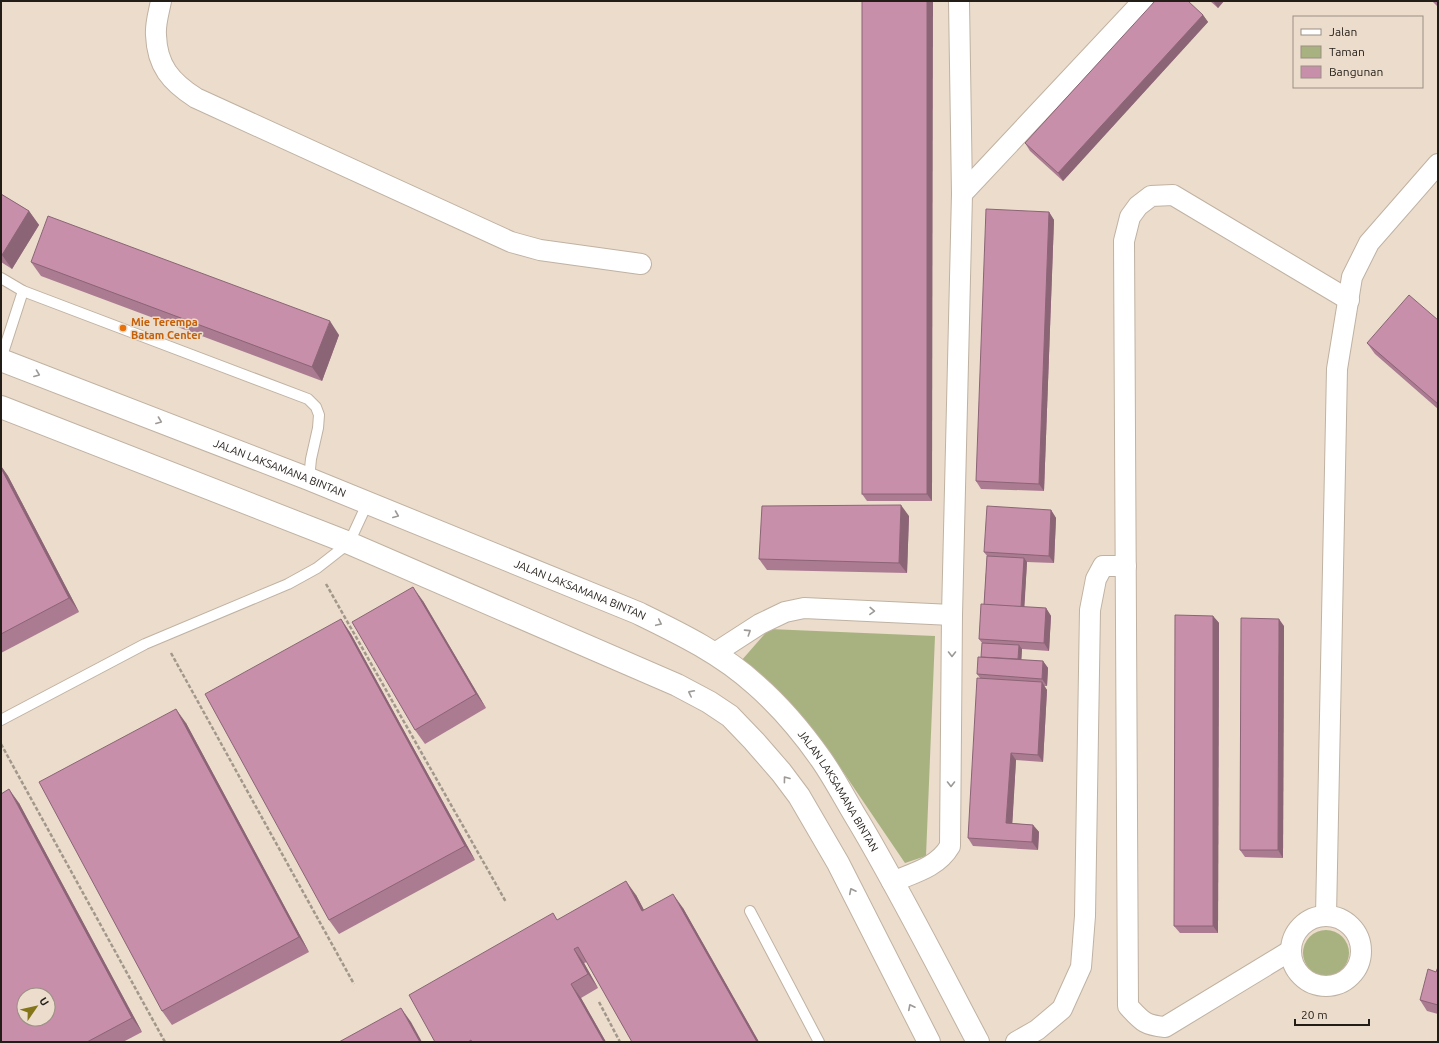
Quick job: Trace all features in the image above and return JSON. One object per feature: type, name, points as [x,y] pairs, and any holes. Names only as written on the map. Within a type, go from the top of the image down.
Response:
[{"type":"main road","name":"JALAN LAKSAMANA BINTAN","points":[[1,359],[309,479],[367,504],[638,613],[674,630],[715,653],[755,684],[782,710],[798,728],[822,761],[874,848],[978,1042]]},
{"type":"main road","points":[[1,407],[349,543],[670,682],[709,702],[730,716],[781,772],[799,796],[838,863],[928,1042]]},
{"type":"street","points":[[160,1],[156,34],[161,62],[169,76],[179,87],[196,98],[511,242],[540,250],[642,264]]},
{"type":"street","points":[[892,882],[933,865],[941,858],[950,846],[952,614],[962,194],[959,1]]},
{"type":"street","points":[[962,194],[1143,1]]},
{"type":"street","points":[[1326,916],[1337,369],[1352,277],[1369,243],[1438,164]]},
{"type":"street","points":[[1290,951],[1165,1027],[1152,1026],[1141,1021],[1128,1006],[1124,241],[1130,217],[1138,206],[1151,196],[1173,195],[1349,300]]},
{"type":"street","points":[[1016,1042],[1037,1030],[1062,1009],[1081,967],[1085,916],[1090,610],[1096,579],[1103,566],[1126,566]]},
{"type":"street","points":[[715,653],[760,624],[785,612],[804,608],[952,614]]},
{"type":"street","points":[[1326,916],[1338,918],[1348,924],[1356,933],[1361,944],[1361,957],[1357,968],[1350,978],[1339,984],[1327,987],[1315,985],[1305,980],[1297,972],[1292,962],[1290,951],[1292,940],[1297,930],[1305,922],[1316,917],[1326,916]]},
{"type":"lane","points":[[1,278],[23,291],[308,399],[316,407],[319,415],[318,428],[311,458],[309,479]]},
{"type":"lane","points":[[1,359],[23,291]]},
{"type":"lane","points":[[1,720],[145,644],[288,584],[317,568],[349,543],[367,504]]},
{"type":"lane","points":[[750,912],[819,1042]]},
{"type":"path","points":[[317,568],[506,902]]},
{"type":"path","points":[[162,636],[354,984]]},
{"type":"path","points":[[1,744],[165,1042]]},
{"type":"path","points":[[599,1002],[620,1042]]},
{"type":"green space","points":[[769,629],[935,636],[926,856],[905,863],[829,751],[741,661]]},
{"type":"green space","points":[[1322,930],[1330,930],[1339,934],[1345,940],[1349,953],[1345,966],[1339,972],[1330,976],[1322,976],[1313,972],[1307,966],[1303,957],[1303,949],[1307,940],[1313,934]]},
{"type":"building","points":[[862,1],[927,1],[927,494],[862,494]]},
{"type":"building","points":[[1155,1],[1188,1],[1203,15],[1058,173],[1025,143]]},
{"type":"building","points":[[1,194],[29,211],[2,255],[1,254]]},
{"type":"building","points":[[986,209],[1049,212],[1039,484],[976,481]]},
{"type":"building","points":[[48,216],[330,321],[312,367],[31,262]]},
{"type":"building","points":[[1409,295],[1438,320],[1438,404],[1367,343]]},
{"type":"building","points":[[1,468],[69,598],[1,634]]},
{"type":"building","points":[[901,505],[899,563],[759,559],[762,506]]},
{"type":"building","points":[[987,506],[1051,510],[1049,556],[984,552]]},
{"type":"building","points":[[987,556],[1024,558],[1021,607],[984,605]]},
{"type":"building","points":[[413,587],[476,694],[415,730],[352,622]]},
{"type":"building","points":[[981,604],[1046,608],[1044,643],[979,639]]},
{"type":"building","points":[[1175,615],[1213,616],[1213,926],[1174,926]]},
{"type":"building","points":[[1241,618],[1279,619],[1278,850],[1240,850]]},
{"type":"building","points":[[341,619],[465,846],[329,920],[205,694]]},
{"type":"building","points":[[982,643],[1019,645],[1018,659],[981,657]]},
{"type":"building","points":[[978,657],[1043,661],[1042,679],[977,674]]},
{"type":"building","points":[[977,678],[1042,682],[1038,755],[1011,753],[1006,823],[1033,825],[1032,842],[968,838]]},
{"type":"building","points":[[176,709],[299,937],[162,1011],[39,782]]},
{"type":"building","points":[[9,789],[132,1018],[87,1042],[1,1042],[1,794]]},
{"type":"building","points":[[626,881],[642,911],[673,894],[757,1042],[632,1042],[578,947],[574,949],[588,974],[571,984],[604,1042],[472,1042],[471,1040],[468,1042],[435,1042],[409,995],[553,913],[557,920]]},
{"type":"building","points":[[1438,967],[1438,1005],[1420,1000],[1428,969],[1436,972]]},
{"type":"building","points":[[401,1008],[420,1042],[339,1042]]},
{"type":"place","name":"Mie Terempa Batam Center","points":[[123,328]]}]
